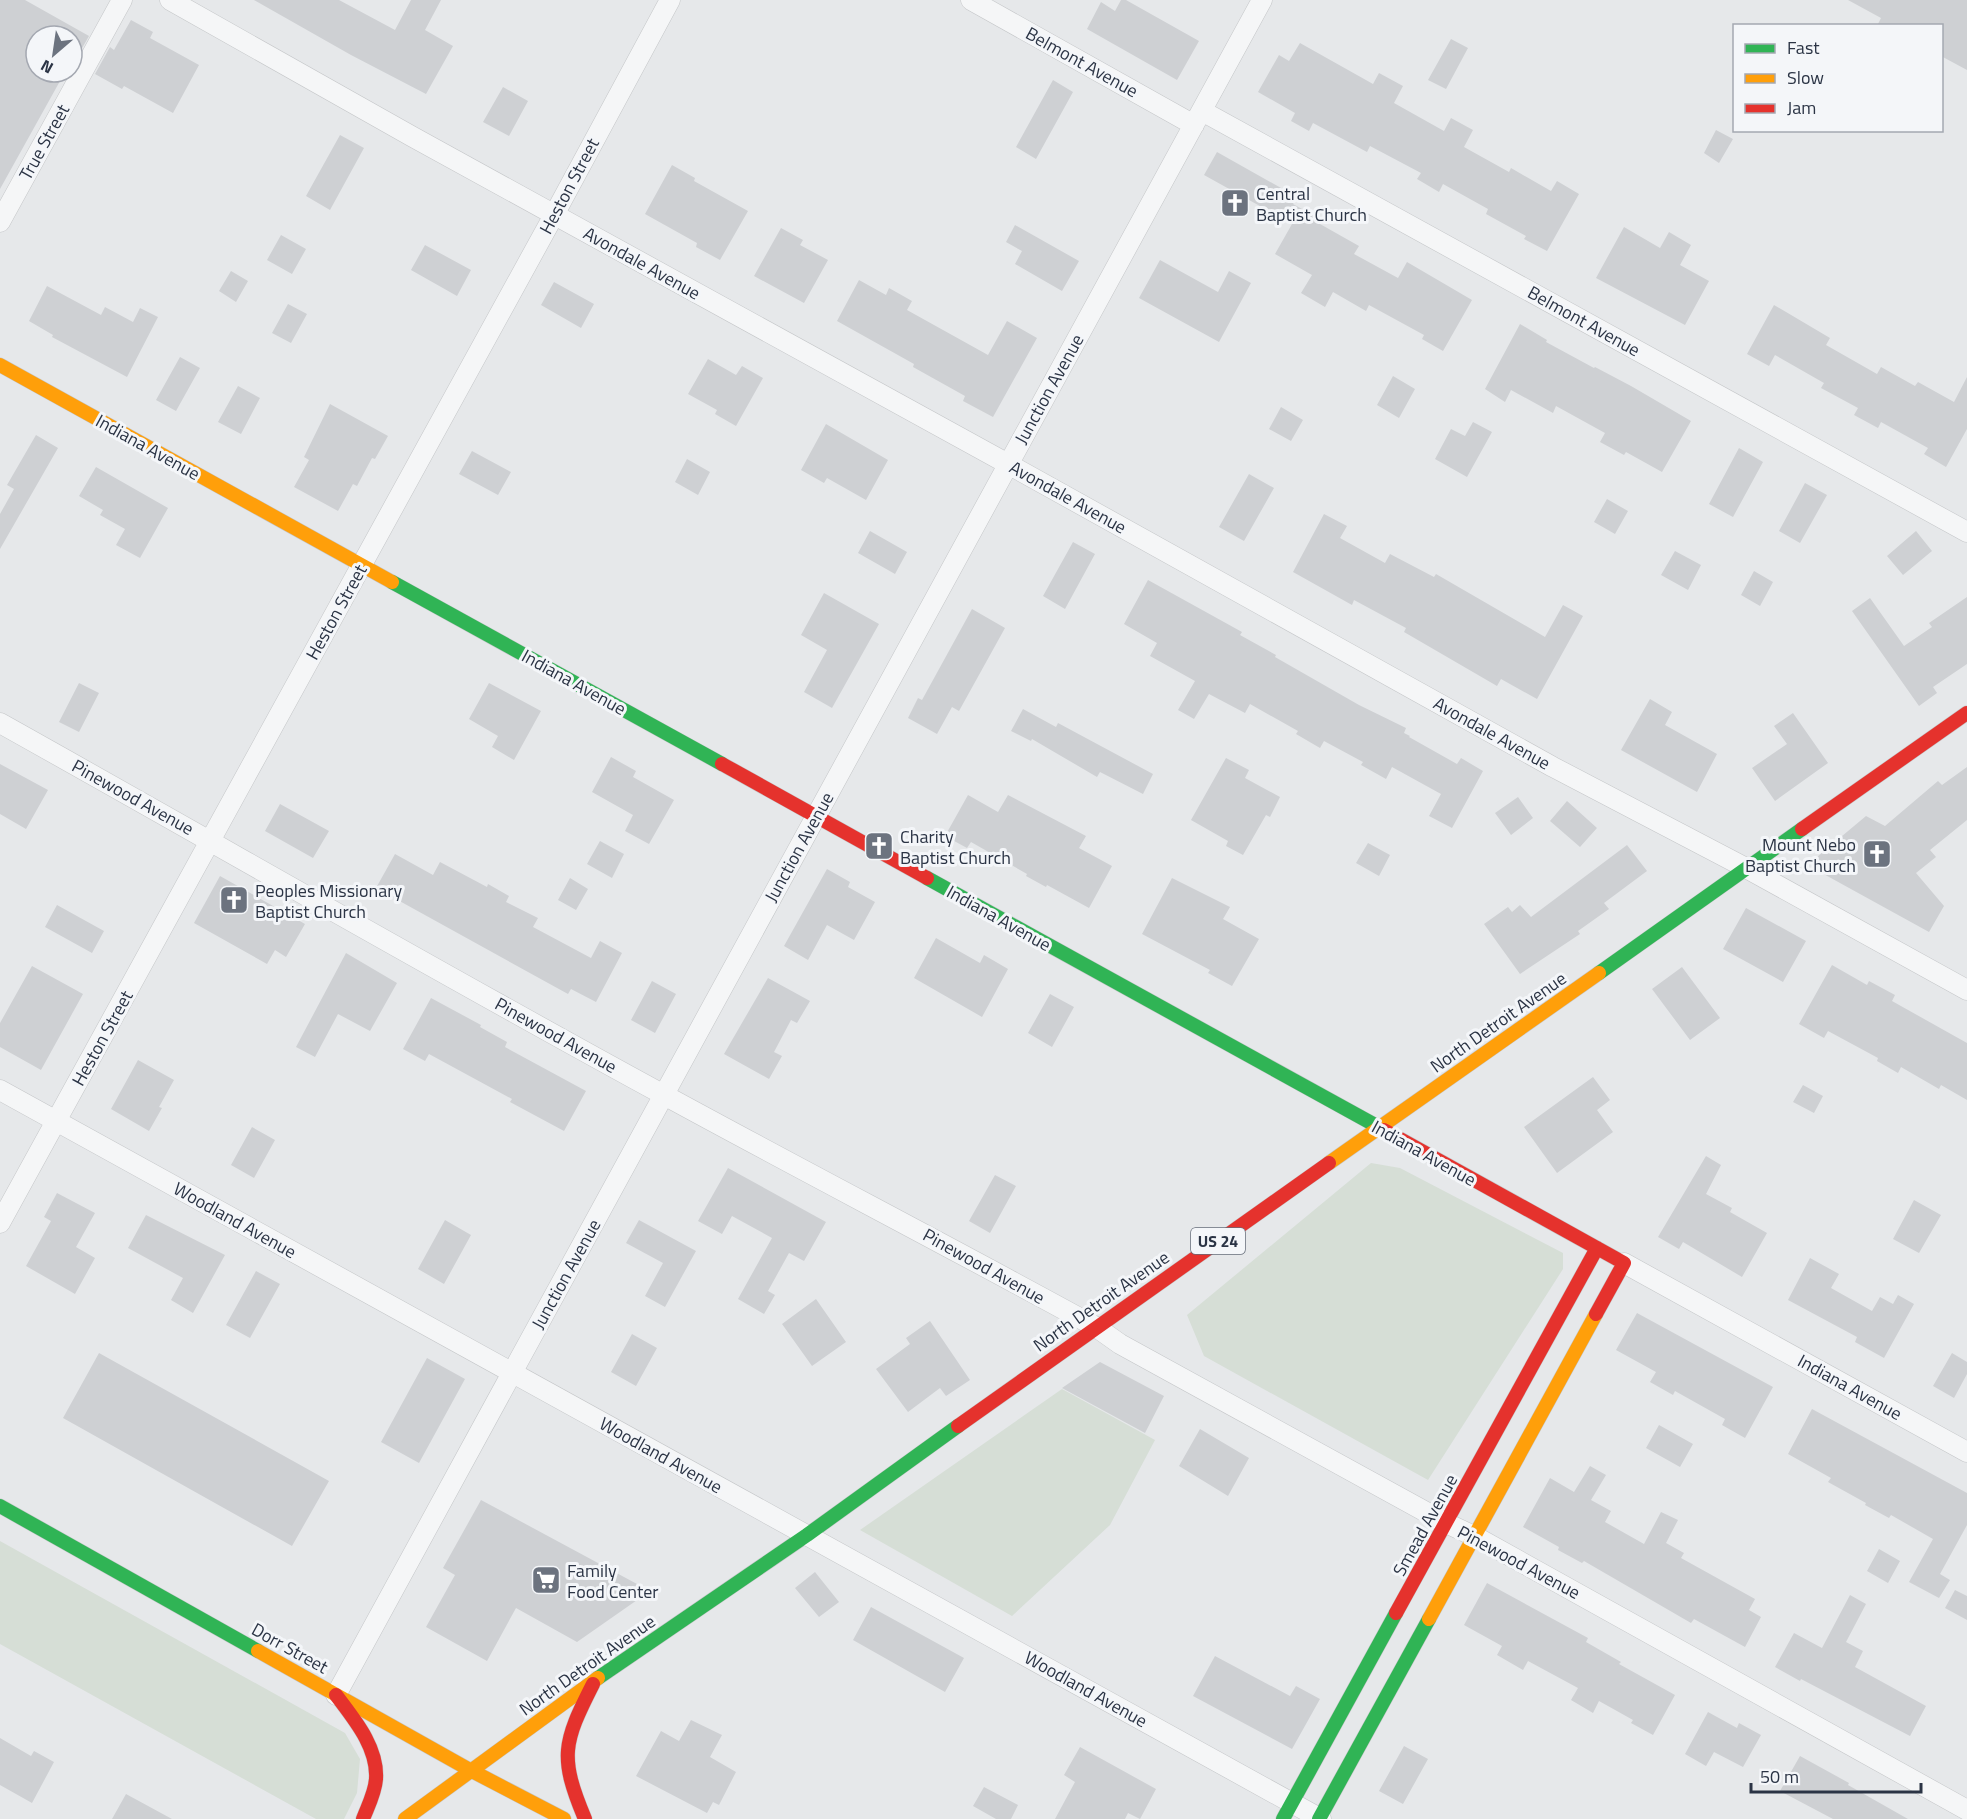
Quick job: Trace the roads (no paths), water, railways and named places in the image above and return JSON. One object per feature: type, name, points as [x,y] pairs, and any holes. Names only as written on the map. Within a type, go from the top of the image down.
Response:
[{"type":"street","name":"True Street","points":[[0,222],[122,0]]},
{"type":"street","name":"Avondale Avenue","points":[[170,0],[1553,767],[1748,869],[1967,990]]},
{"type":"street","name":"Heston Street","points":[[0,1223],[670,0]]},
{"type":"street","name":"Belmont Avenue","points":[[971,0],[1198,118],[1967,532]]},
{"type":"street","name":"Junction Avenue","points":[[336,1695],[1262,0]]},
{"type":"street","name":"Indiana Avenue","points":[[0,365],[1967,1452]]},
{"type":"street","name":"North Detroit Avenue","points":[[405,1819],[595,1680],[807,1535],[1096,1327],[1967,713]]},
{"type":"street","name":"Pinewood Avenue","points":[[0,723],[664,1095],[1096,1327],[1120,1344],[1446,1523],[1476,1537],[1967,1810]]},
{"type":"street","name":"Woodland Avenue","points":[[0,1090],[807,1535],[1287,1811],[1320,1819]]},
{"type":"street","name":"Smead Avenue","points":[[1287,1811],[1596,1248]]},
{"type":"street","points":[[1320,1819],[1624,1263]]},
{"type":"street","name":"Dorr Street","points":[[0,1506],[470,1770],[564,1819]]},
{"type":"street","points":[[585,1819],[570,1779],[566,1761],[567,1741],[573,1723],[595,1680]]},
{"type":"street","points":[[336,1695],[360,1728],[373,1757],[376,1778],[363,1819]]},
{"type":"place","name":"Central Baptist Church","points":[[1235,203]]},
{"type":"place","name":"Charity Baptist Church","points":[[879,846]]},
{"type":"place","name":"Mount Nebo Baptist Church","points":[[1877,854]]},
{"type":"place","name":"Peoples Missionary Baptist Church","points":[[234,900]]},
{"type":"place","name":"Family Food Center","points":[[546,1580]]}]
